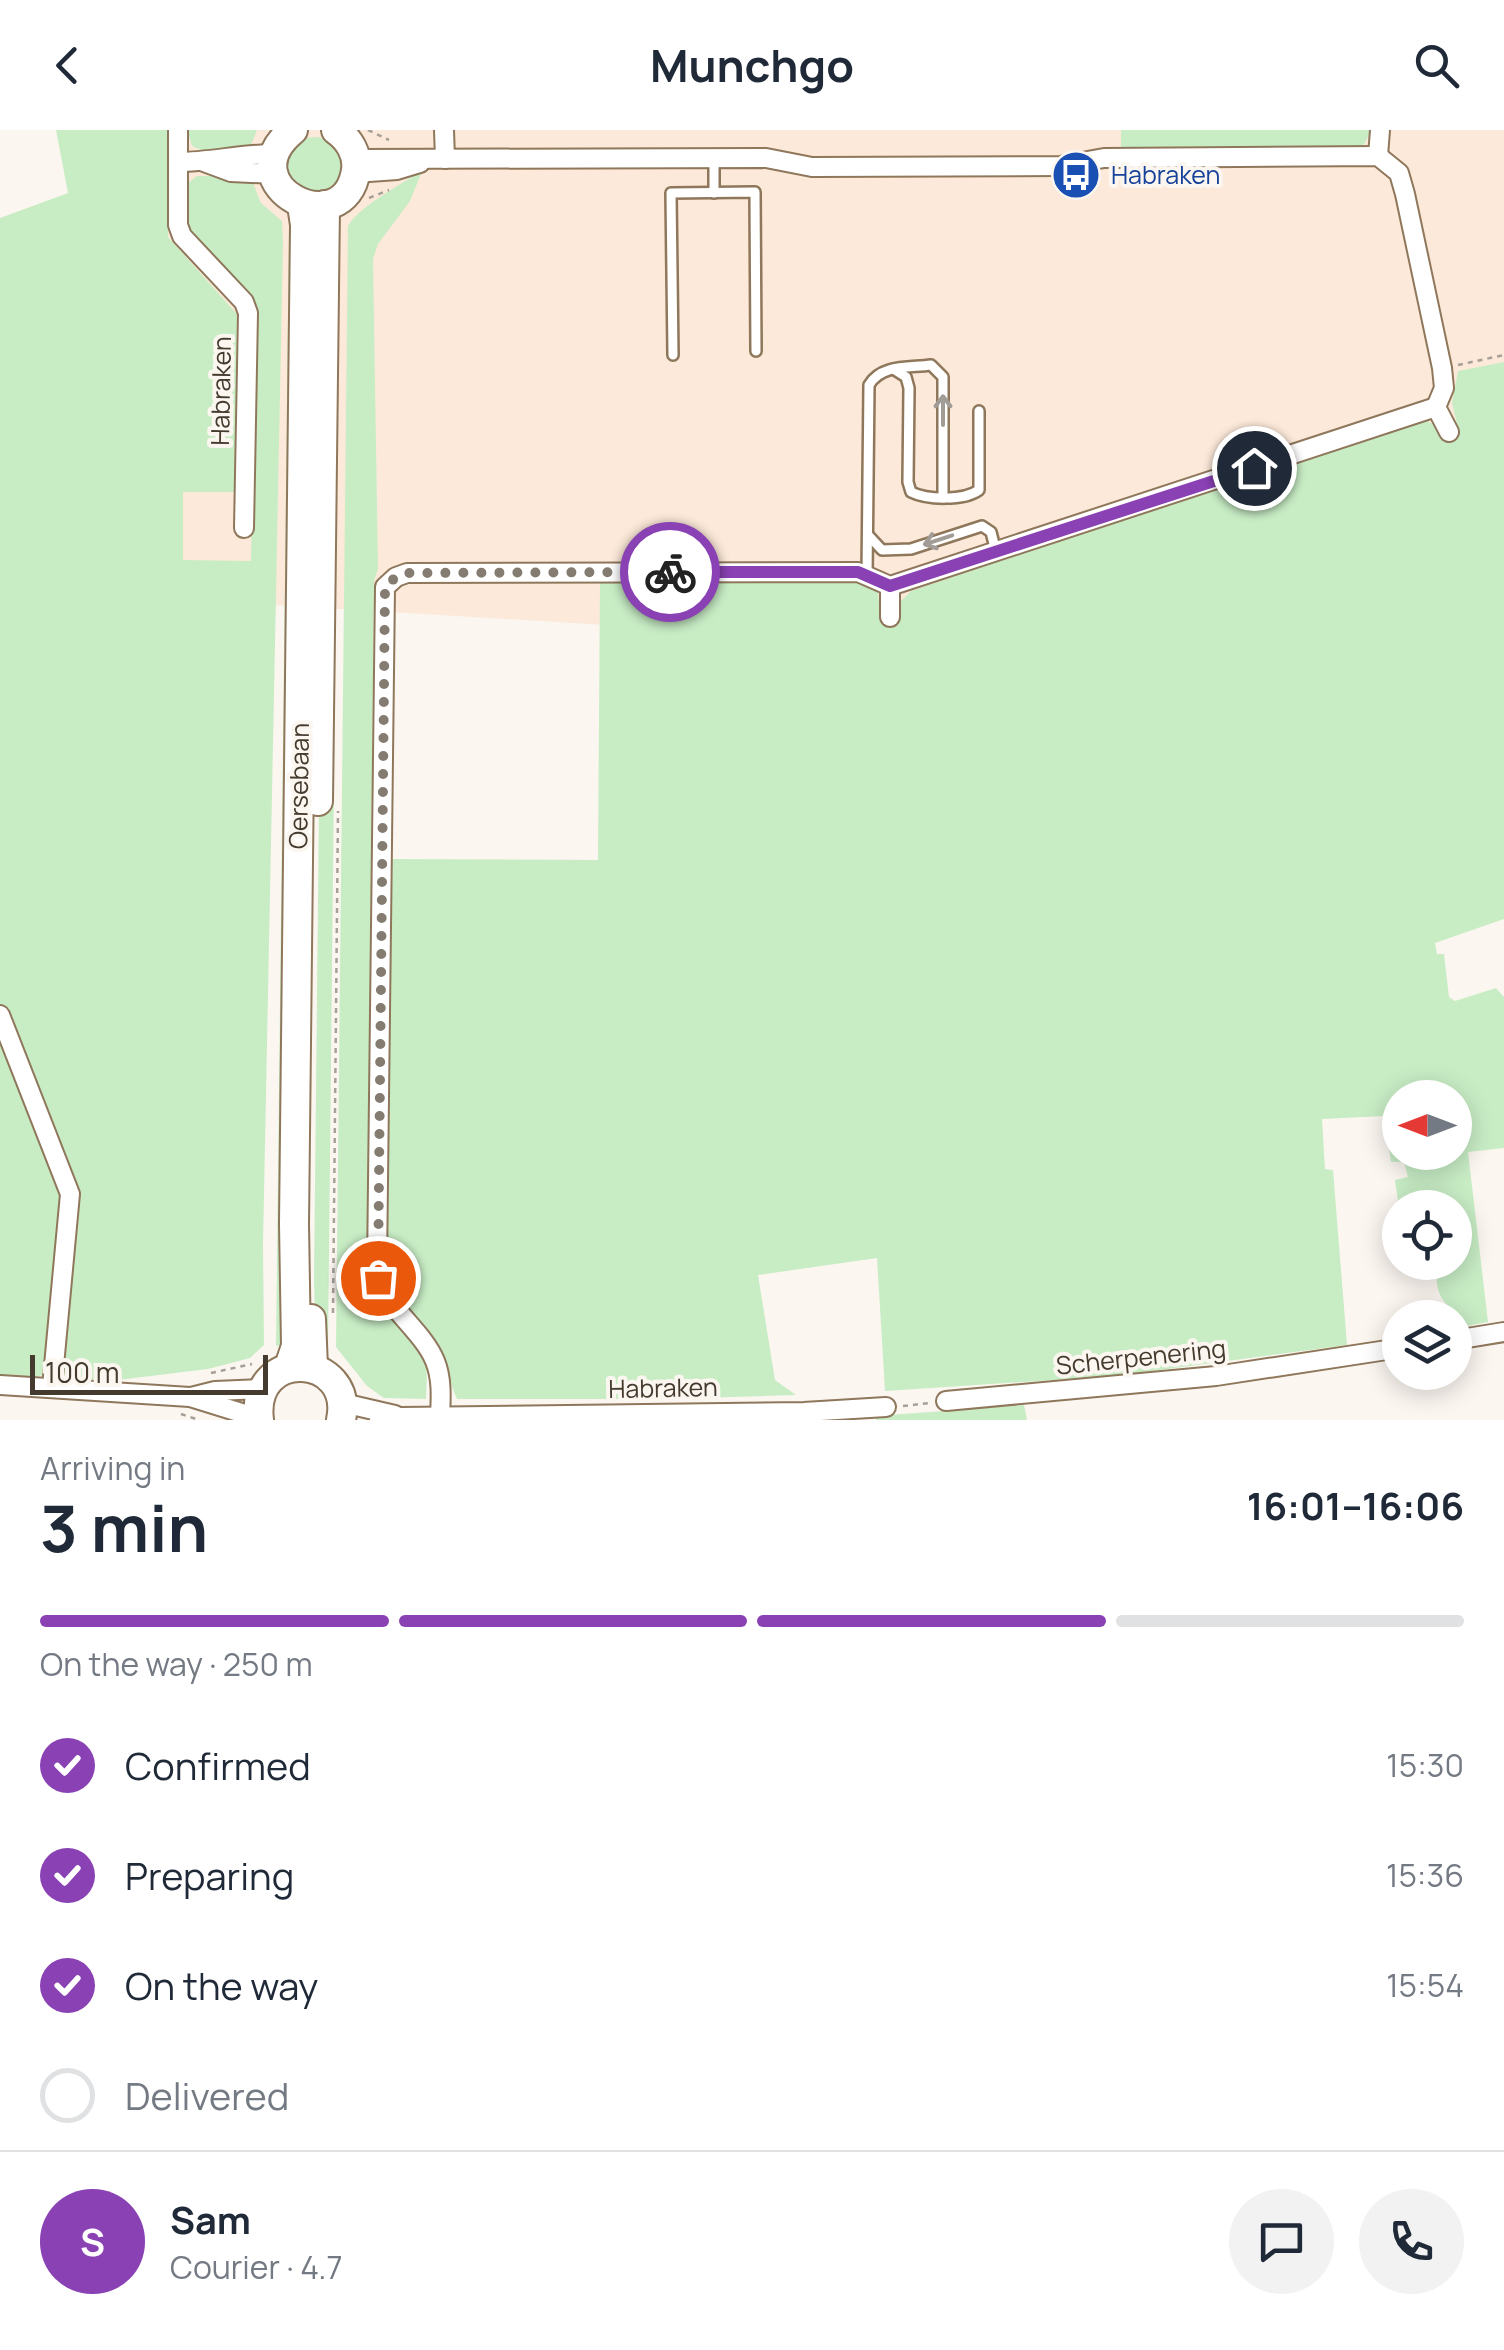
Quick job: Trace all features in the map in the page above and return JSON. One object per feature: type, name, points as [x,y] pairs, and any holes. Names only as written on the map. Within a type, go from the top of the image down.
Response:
[{"type":"main road","points":[[293,130],[281,141],[274,164],[284,193],[314,205],[345,194],[355,166],[351,145],[336,130]]},
{"type":"main road","name":"Oersebaan","points":[[301,1368],[296,1346],[294,1224],[305,246],[314,205]]},
{"type":"main road","points":[[259,1419],[260,1376],[301,1368],[327,1375],[337,1386],[342,1412]]},
{"type":"street","name":"Habraken","points":[[178,130],[178,225],[182,236],[244,302],[248,314],[244,528]]},
{"type":"street","points":[[435,160],[444,130]]},
{"type":"street","points":[[1378,156],[1380,130]]},
{"type":"street","points":[[178,162],[203,162],[231,155],[274,164]]},
{"type":"street","points":[[355,166],[396,170],[435,160],[766,158],[812,166],[1060,166],[1104,158],[1378,156],[1399,172],[1444,388],[1436,407],[890,586],[858,572],[407,573],[385,587],[377,1267],[382,1288],[436,1362],[441,1386],[440,1418]]},
{"type":"street","points":[[1436,407],[1449,432]]},
{"type":"street","points":[[890,586],[890,617]]},
{"type":"street","points":[[0,1014],[70,1194],[52,1387]]},
{"type":"street","points":[[1472,1337],[1504,1332]]},
{"type":"street","name":"Scherpenering","points":[[946,1402],[1216,1376],[1382,1351]]},
{"type":"street","points":[[190,1397],[260,1376]]},
{"type":"street","points":[[0,1384],[190,1397],[259,1419]]},
{"type":"street","name":"Habraken","points":[[342,1412],[440,1418],[680,1416],[886,1408]]},
{"type":"street","name":"Habraken","points":[[378,1420],[400,1417]]},
{"type":"lane","points":[[714,159],[714,192]]},
{"type":"lane","points":[[672,355],[671,193],[755,192],[756,351]]},
{"type":"lane","points":[[868,576],[869,385],[875,374],[932,365],[942,377],[942,496]]},
{"type":"lane","points":[[895,370],[906,377],[909,388],[911,492],[920,496],[970,497],[978,490],[979,411]]},
{"type":"lane","points":[[868,535],[882,550],[910,549],[982,526],[991,532],[996,552]]},
{"type":"path","points":[[1442,368],[1504,356]]},
{"type":"path","points":[[211,1374],[260,1376]]},
{"type":"path","points":[[886,1408],[946,1402]]},
{"type":"shaded area","points":[[80,130],[1504,130],[1504,493],[922,644],[93,594]]},
{"type":"green space","points":[[56,130],[167,130],[168,237],[237,314],[235,492],[183,492],[183,560],[251,561],[254,325],[188,230],[188,183],[197,176],[250,176],[261,203],[282,221],[283,244],[264,1345],[250,1358],[208,1369],[85,1384],[65,1376],[60,1365],[49,1363],[43,1375],[0,1378],[0,218],[68,193]]},
{"type":"green space","points":[[187,130],[257,130],[249,150],[201,150],[192,146]]},
{"type":"green space","points":[[1121,130],[1371,130],[1356,150],[1121,148]]},
{"type":"green space","points":[[315,137],[335,145],[343,165],[335,185],[315,193],[295,185],[287,165],[295,145]]},
{"type":"green space","points":[[423,169],[410,201],[378,244],[373,259],[378,569],[374,581],[367,1267],[376,1293],[423,1358],[426,1399],[384,1398],[367,1386],[336,1347],[348,226],[371,203]]},
{"type":"green space","points":[[289,225],[300,228],[290,1343],[276,1346]]},
{"type":"green space","points":[[340,225],[328,1346],[316,1343],[314,1282],[325,229]]},
{"type":"green space","points":[[1504,362],[1504,919],[1435,943],[1437,954],[1444,954],[1449,997],[1455,1001],[1496,988],[1504,997],[1504,1148],[1472,1152],[1472,1080],[1382,1080],[1382,1116],[1322,1119],[1325,1169],[1333,1170],[1347,1345],[1115,1376],[885,1391],[877,1258],[758,1275],[775,1380],[796,1395],[457,1399],[435,1343],[401,1302],[385,1267],[389,859],[598,860],[600,580],[862,580],[878,592],[881,623],[900,622],[900,602],[911,591],[1414,421],[1432,423],[1443,437],[1459,432],[1452,403],[1458,371]]},
{"type":"green space","points":[[1406,1170],[1470,1170],[1488,1322],[1472,1325],[1472,1300],[1443,1300],[1437,1282],[1472,1280],[1472,1190],[1396,1190],[1395,1180],[1408,1177]]},
{"type":"green space","points":[[1024,1405],[1027,1420],[876,1420],[876,1416]]},
{"type":"way so far","points":[[378,1278],[385,587],[407,573],[670,572]]},
{"type":"place","name":"Habraken","points":[[1076,175]]},
{"type":"route","points":[[670,572],[858,572],[890,586],[1254,468]]}]
